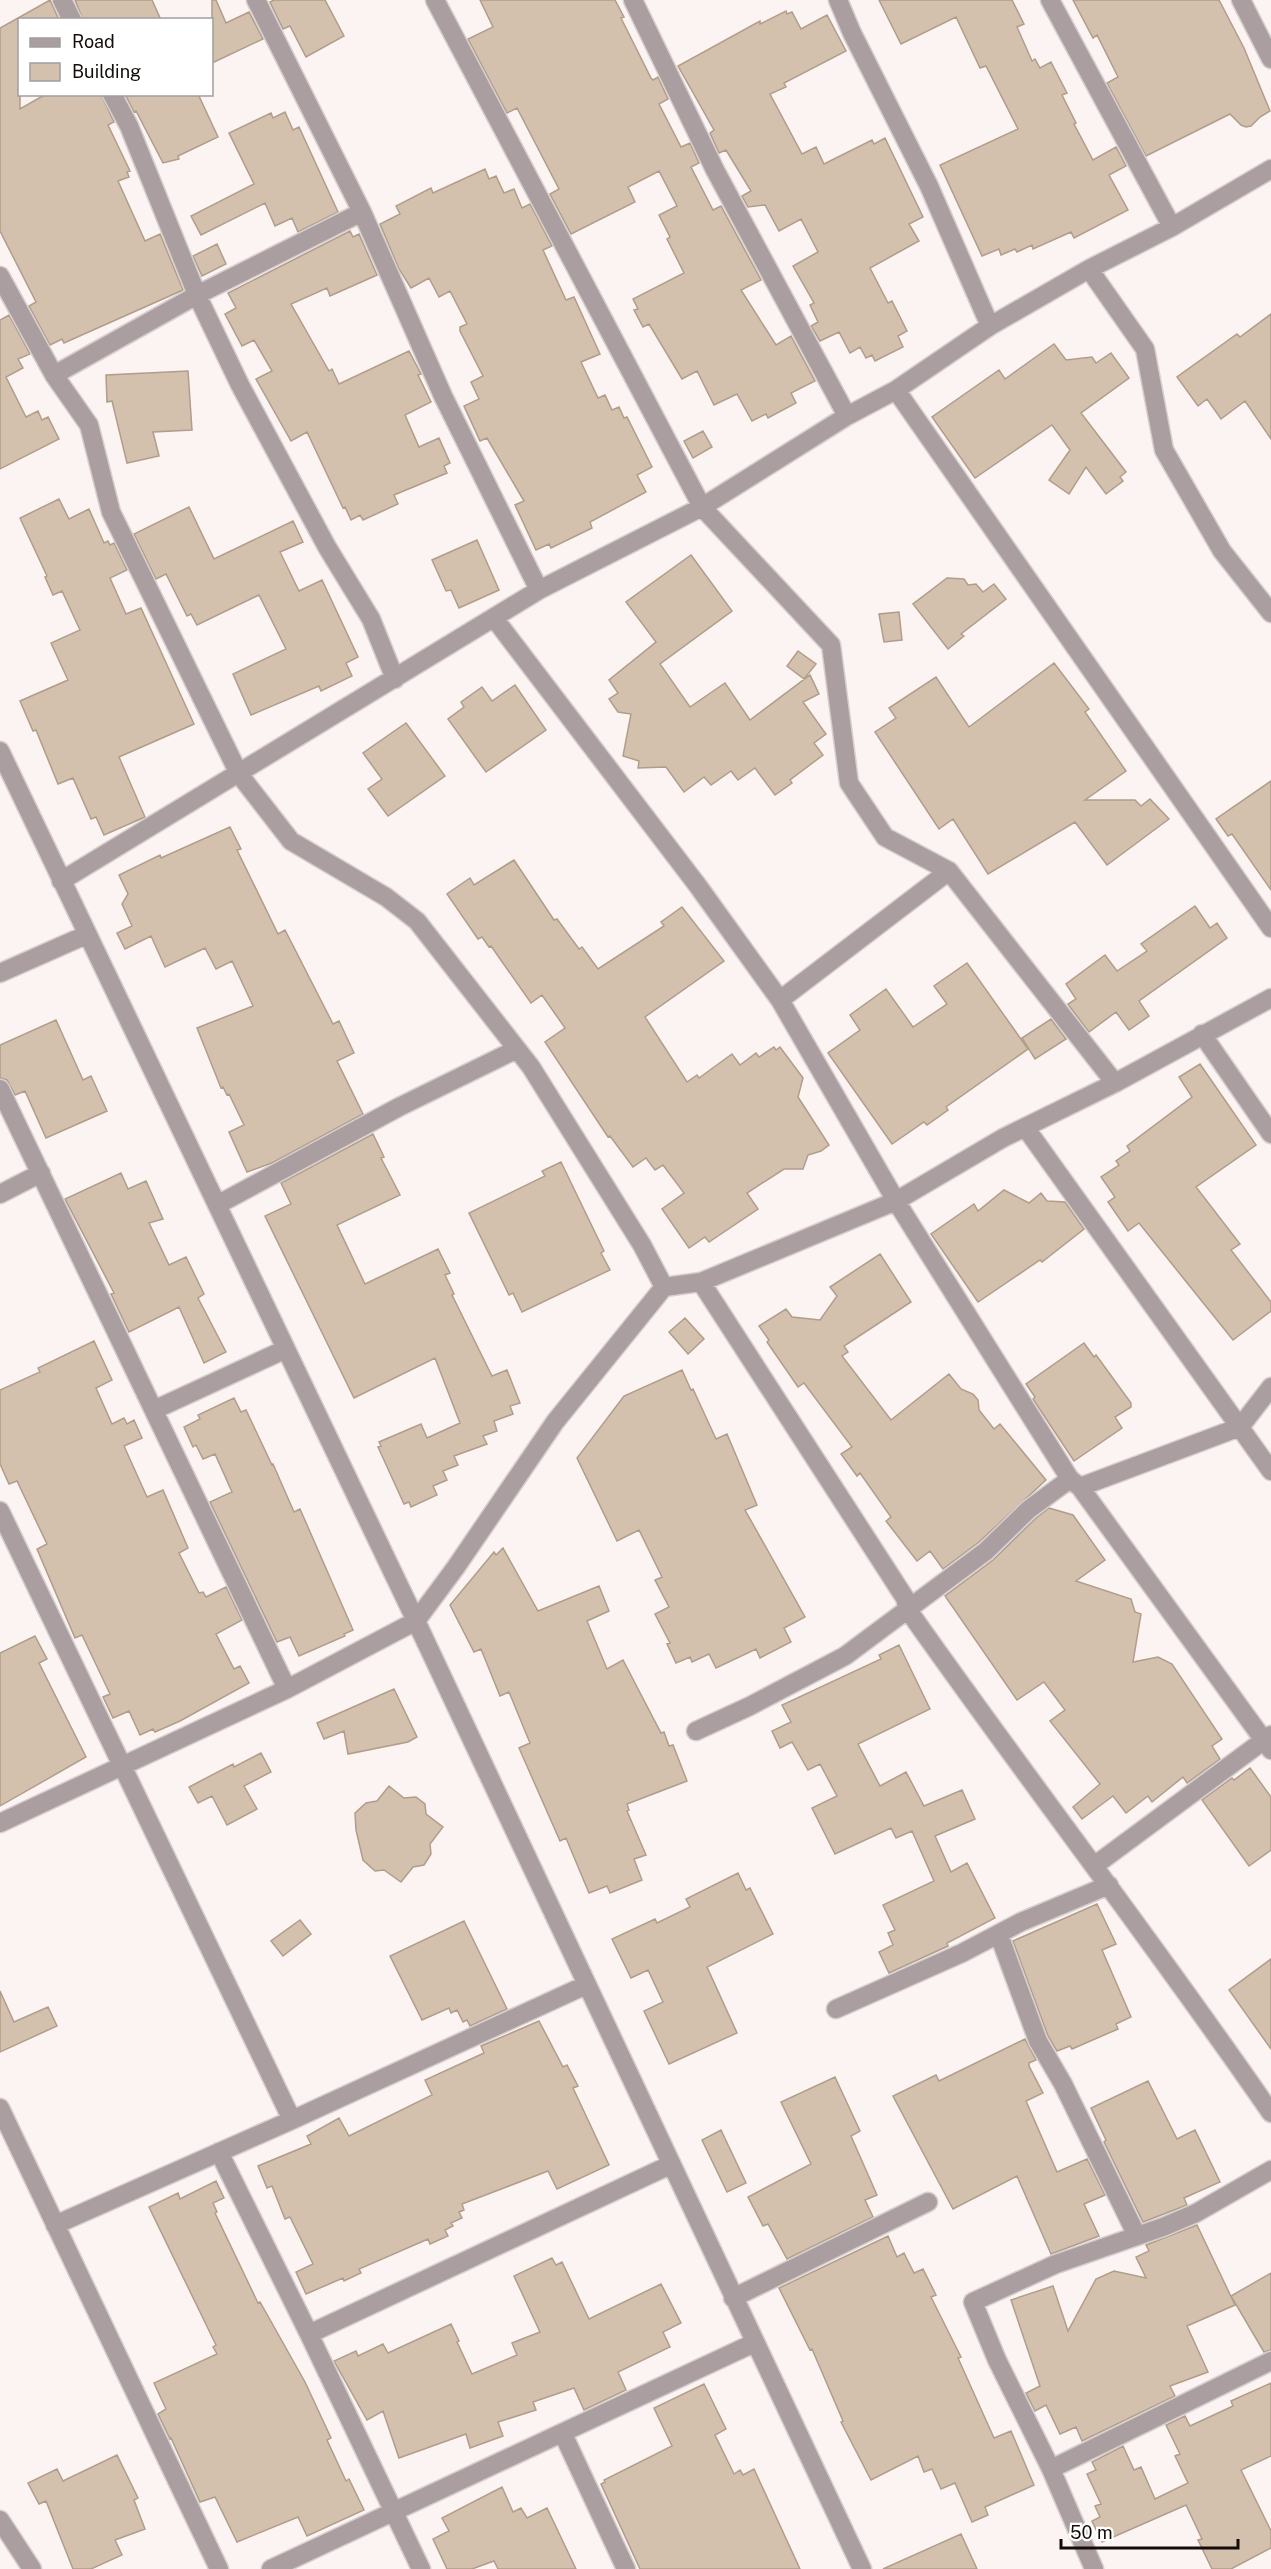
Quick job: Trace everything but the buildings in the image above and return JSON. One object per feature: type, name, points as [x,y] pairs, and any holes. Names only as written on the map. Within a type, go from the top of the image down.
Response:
[{"type":"street","points":[[62,0],[71,18]]},
{"type":"street","points":[[256,0],[362,212],[443,396],[539,590]]},
{"type":"street","points":[[435,0],[702,507],[831,645],[849,783],[885,837],[949,871],[1115,1083]]},
{"type":"street","points":[[633,0],[715,170],[847,416]]},
{"type":"street","points":[[838,0],[852,33],[929,186],[990,326]]},
{"type":"street","points":[[1050,0],[1172,227]]},
{"type":"street","points":[[1241,0],[1271,59]]},
{"type":"street","points":[[113,96],[129,126],[197,295],[240,385],[327,547],[371,619],[395,679]]},
{"type":"street","points":[[61,881],[539,590],[702,507],[847,416],[896,390],[990,326],[1089,269],[1172,227],[1271,169]]},
{"type":"street","points":[[54,375],[197,295],[362,212]]},
{"type":"street","points":[[1089,269],[1144,349],[1164,450],[1222,551],[1271,613]]},
{"type":"street","points":[[0,276],[54,375],[89,425],[111,512],[239,774],[291,841],[386,897],[417,921],[531,1067],[642,1245],[664,1287]]},
{"type":"street","points":[[896,390],[1271,928]]},
{"type":"street","points":[[494,618],[698,886],[780,1000],[896,1201],[1075,1483],[1269,1742],[1094,1866]]},
{"type":"street","points":[[0,751],[416,1621],[862,2569]]},
{"type":"street","points":[[780,1000],[949,871]]},
{"type":"street","points":[[0,973],[86,935]]},
{"type":"street","points":[[0,1823],[287,1689],[416,1621],[456,1567],[555,1422],[664,1287],[701,1282],[896,1201],[1024,1127],[1115,1083],[1271,998]]},
{"type":"street","points":[[1202,1034],[1271,1134]]},
{"type":"street","points":[[217,1205],[399,1107],[517,1049]]},
{"type":"street","points":[[0,1089],[287,1689]]},
{"type":"street","points":[[1024,1127],[1271,1471]]},
{"type":"street","points":[[0,1194],[41,1173]]},
{"type":"street","points":[[701,1282],[905,1598],[908,1610],[993,1731],[1108,1884],[1271,2113]]},
{"type":"street","points":[[154,1410],[286,1349]]},
{"type":"street","points":[[696,1731],[750,1706],[845,1656],[986,1551],[1028,1510],[1075,1483],[1240,1427],[1271,1387]]},
{"type":"street","points":[[0,1511],[292,2120]]},
{"type":"street","points":[[836,2009],[999,1935],[1021,1922],[1108,1884]]},
{"type":"street","points":[[999,1935],[1038,2041],[1063,2084],[1137,2236]]},
{"type":"street","points":[[55,2225],[292,2120],[586,1985]]},
{"type":"street","points":[[0,2108],[7,2143],[55,2225],[219,2569]]},
{"type":"street","points":[[219,2152],[421,2569]]},
{"type":"street","points":[[309,2334],[670,2165]]},
{"type":"street","points":[[1094,2569],[1051,2469],[997,2360],[973,2302],[1056,2264],[1196,2213],[1271,2170]]},
{"type":"street","points":[[733,2298],[928,2202]]},
{"type":"street","points":[[271,2569],[754,2343]]},
{"type":"street","points":[[1051,2469],[1271,2361]]},
{"type":"street","points":[[563,2433],[626,2569]]},
{"type":"street","points":[[0,2520],[32,2569]]}]
